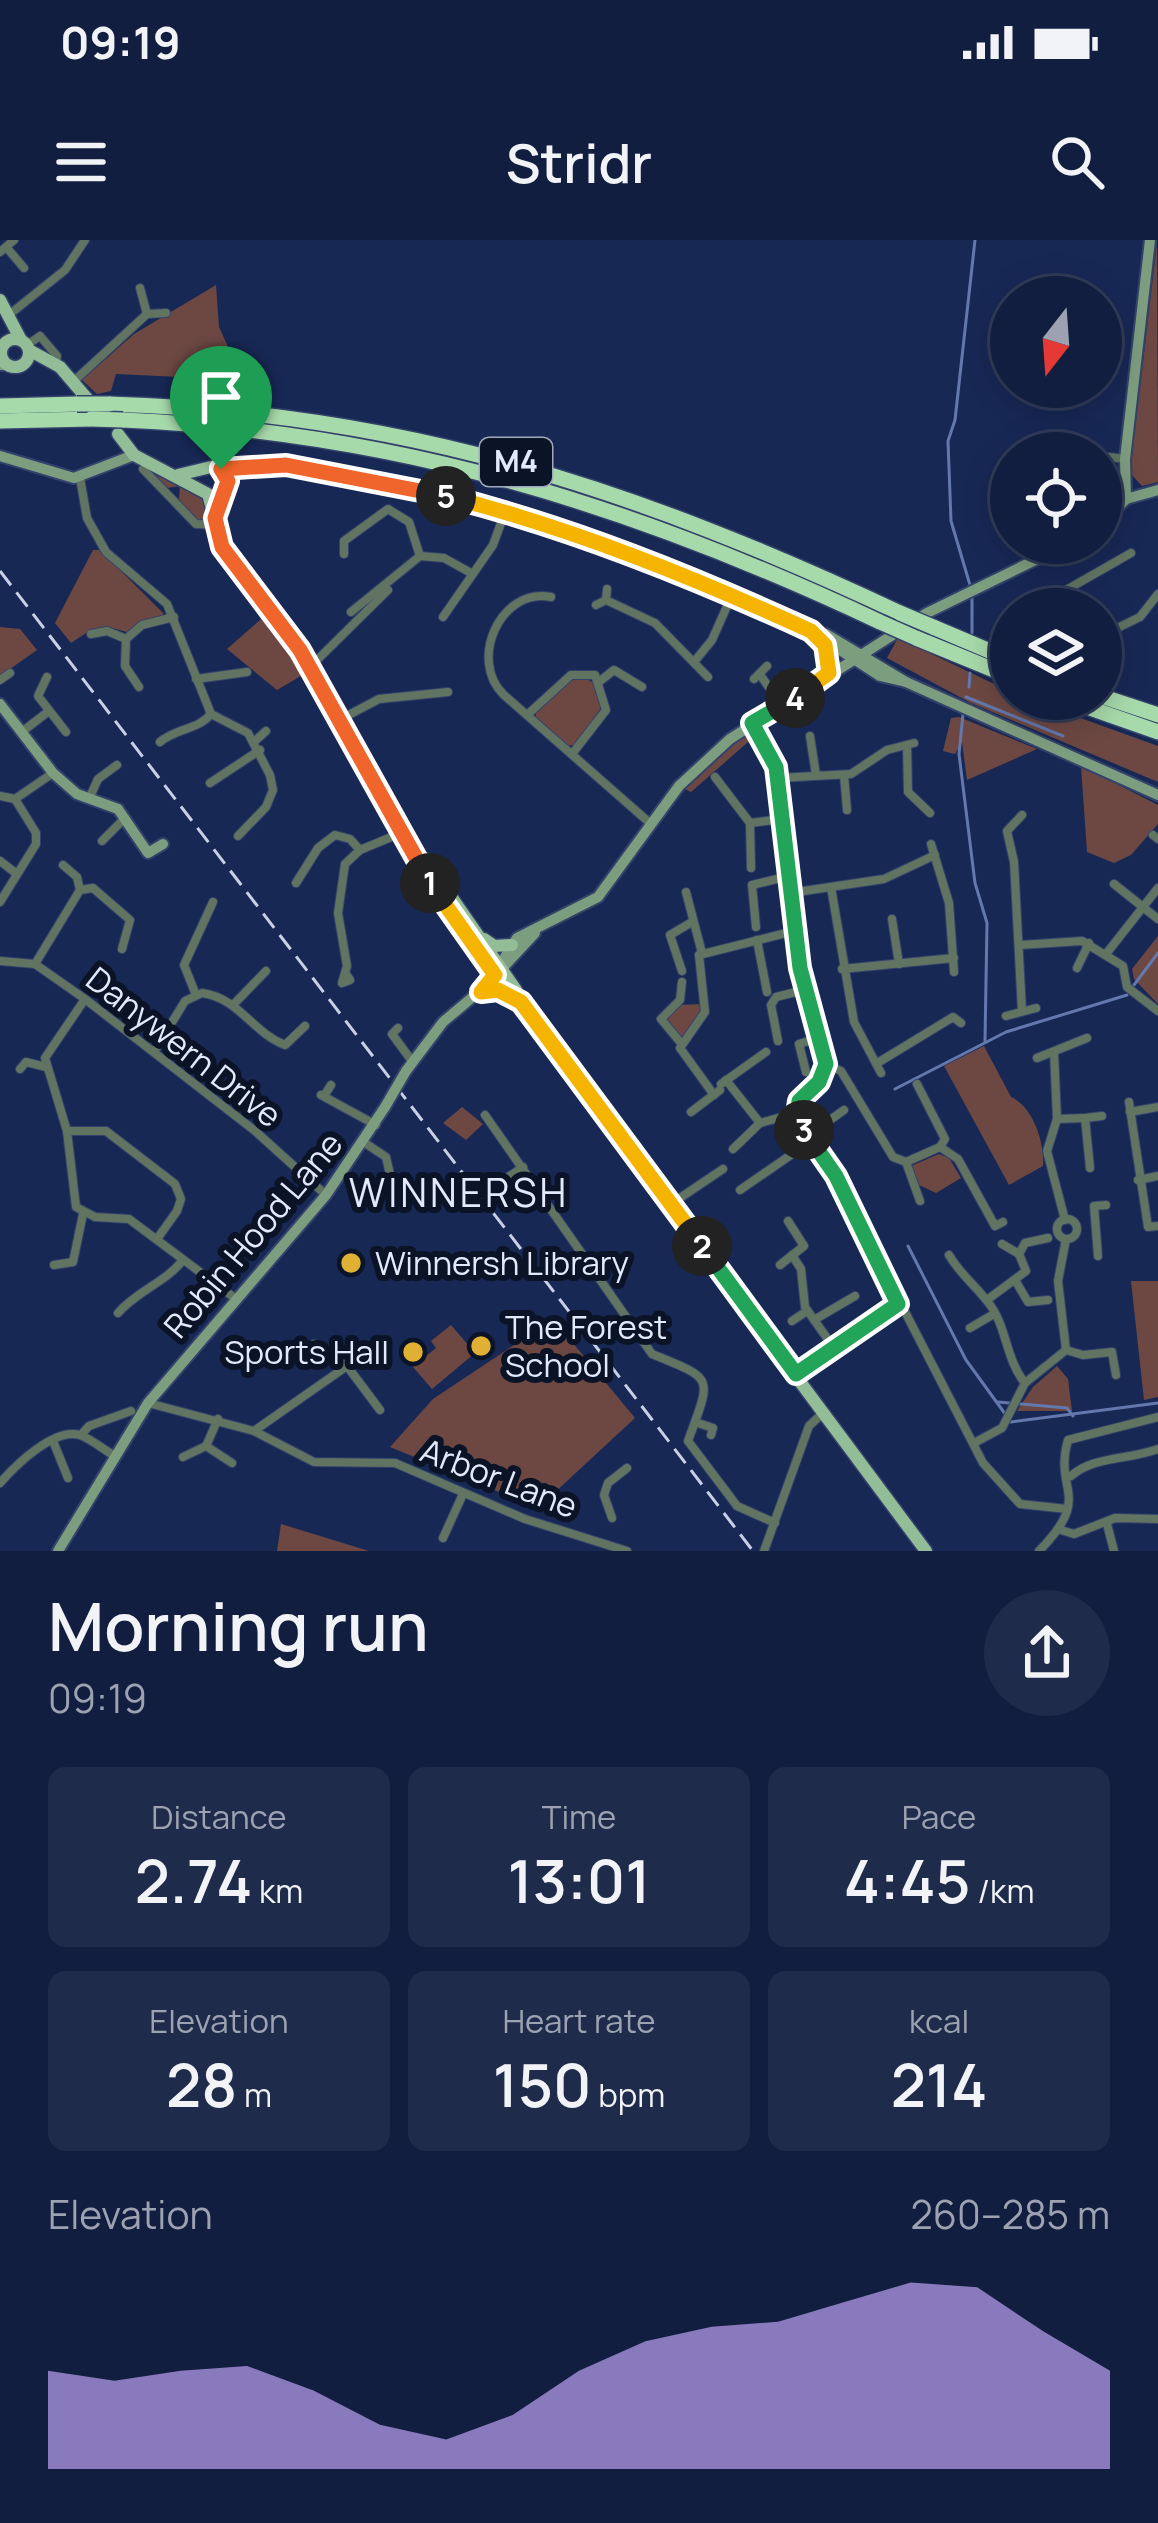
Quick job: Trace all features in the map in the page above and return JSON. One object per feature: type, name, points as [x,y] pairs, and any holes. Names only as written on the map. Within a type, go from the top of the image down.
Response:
[{"type":"highway","name":"M4","points":[[0,406],[109,404],[309,419],[490,454],[662,508],[990,651]]},
{"type":"highway","name":"M4","points":[[0,421],[91,419],[121,432],[286,432],[509,477],[697,539],[883,634],[916,638],[990,668]]},
{"type":"highway","points":[[1122,703],[1158,715]]},
{"type":"highway","points":[[1122,719],[1158,732]]},
{"type":"main road","points":[[0,300],[12,318],[18,355]]},
{"type":"main road","points":[[2,348],[12,318]]},
{"type":"main road","points":[[2,348],[63,369],[121,432],[139,461],[178,482],[215,489]]},
{"type":"main road","points":[[2,348],[18,355]]},
{"type":"main road","points":[[178,482],[221,469],[215,489],[222,547],[342,718],[431,885],[498,970]]},
{"type":"main road","points":[[204,471],[215,489]]},
{"type":"main road","points":[[406,838],[516,998],[926,1551]]},
{"type":"main road","points":[[474,931],[491,945],[512,945]]},
{"type":"main road","points":[[481,992],[516,998]]},
{"type":"street","points":[[12,318],[65,270],[85,240]]},
{"type":"street","points":[[1126,499],[1126,459],[1150,240]]},
{"type":"street","points":[[7,247],[24,268]]},
{"type":"street","points":[[140,288],[147,314]]},
{"type":"street","points":[[18,355],[40,336],[63,369],[147,314],[166,314]]},
{"type":"street","points":[[116,460],[121,432]]},
{"type":"street","points":[[0,456],[80,478],[116,460],[139,461],[198,526],[216,521]]},
{"type":"street","points":[[1122,459],[1126,459]]},
{"type":"street","points":[[221,469],[304,468],[505,512],[731,595],[906,682],[1158,795]]},
{"type":"street","points":[[215,489],[252,469]]},
{"type":"street","points":[[80,478],[87,518],[106,552],[125,572],[149,585],[174,616],[211,714],[258,746],[272,790],[266,807],[238,836]]},
{"type":"street","points":[[170,497],[178,482]]},
{"type":"street","points":[[1122,503],[1158,490]]},
{"type":"street","points":[[344,554],[344,541],[372,517],[394,510],[409,522],[420,556]]},
{"type":"street","points":[[443,617],[447,604],[499,534],[505,512]]},
{"type":"street","points":[[333,538],[344,541]]},
{"type":"street","points":[[352,612],[420,556],[444,559],[471,573]]},
{"type":"street","points":[[1072,588],[1129,557]]},
{"type":"street","points":[[498,970],[512,945],[529,930],[598,897],[704,762],[752,723],[858,656],[883,634],[1027,564]]},
{"type":"street","points":[[310,667],[388,590]]},
{"type":"street","points":[[550,597],[537,593],[504,616],[490,645],[488,673],[495,686],[651,824]]},
{"type":"street","points":[[1122,626],[1140,617],[1158,594]]},
{"type":"street","points":[[694,662],[712,640],[731,595]]},
{"type":"street","points":[[603,598],[655,623],[708,677]]},
{"type":"street","points":[[140,687],[125,665],[126,639],[142,625],[174,616]]},
{"type":"street","points":[[91,634],[107,631],[126,639]]},
{"type":"street","points":[[816,634],[829,659],[825,678]]},
{"type":"street","points":[[883,634],[886,669]]},
{"type":"street","points":[[858,656],[886,678],[906,682]]},
{"type":"street","points":[[600,681],[614,670],[642,687]]},
{"type":"street","points":[[196,679],[247,672]]},
{"type":"street","points":[[527,715],[571,675],[588,672],[600,681],[605,710],[572,754]]},
{"type":"street","points":[[0,680],[10,673]]},
{"type":"street","points":[[760,674],[782,706]]},
{"type":"street","points":[[47,677],[38,696],[66,732]]},
{"type":"street","points":[[342,718],[393,696],[448,692]]},
{"type":"street","points":[[0,704],[53,773],[89,799],[126,817],[138,845],[148,853],[164,844]]},
{"type":"street","points":[[23,731],[49,711]]},
{"type":"street","points":[[160,742],[174,730],[203,724],[211,714]]},
{"type":"street","points":[[733,1149],[760,1123],[797,1113],[826,1064],[804,990],[794,931],[778,778],[770,750],[752,723]]},
{"type":"street","points":[[210,783],[258,746],[266,730]]},
{"type":"street","points":[[810,735],[816,775]]},
{"type":"street","points":[[778,778],[844,775],[910,744],[908,792],[930,813]]},
{"type":"street","points":[[89,799],[98,779],[117,764]]},
{"type":"street","points":[[0,796],[15,799],[53,773]]},
{"type":"street","points":[[833,814],[849,811],[844,775]]},
{"type":"street","points":[[715,777],[750,823],[751,868]]},
{"type":"street","points":[[0,902],[36,844],[36,833],[15,799]]},
{"type":"street","points":[[1022,815],[1006,831],[1020,945],[1022,1011]]},
{"type":"street","points":[[102,841],[126,817]]},
{"type":"street","points":[[750,823],[782,819]]},
{"type":"street","points":[[296,883],[318,848],[334,835],[350,839],[360,850]]},
{"type":"street","points":[[346,974],[338,914],[345,864],[360,850],[406,838]]},
{"type":"street","points":[[931,844],[949,903],[954,972]]},
{"type":"street","points":[[790,893],[884,879],[935,855]]},
{"type":"street","points":[[0,861],[17,874]]},
{"type":"street","points":[[34,964],[80,890],[77,877],[63,865]]},
{"type":"street","points":[[756,927],[752,884],[789,877]]},
{"type":"street","points":[[1114,884],[1158,919]]},
{"type":"street","points":[[831,887],[854,1022],[881,1073]]},
{"type":"street","points":[[80,890],[93,888],[126,912],[130,920],[122,949]]},
{"type":"street","points":[[1106,954],[1158,888]]},
{"type":"street","points":[[681,1043],[700,1026],[706,1012],[698,963],[702,953],[686,892]]},
{"type":"street","points":[[196,995],[184,965],[213,902]]},
{"type":"street","points":[[498,970],[558,918]]},
{"type":"street","points":[[686,966],[670,935],[692,922]]},
{"type":"street","points":[[889,926],[899,964]]},
{"type":"street","points":[[702,953],[794,931]]},
{"type":"street","points":[[757,940],[767,992]]},
{"type":"street","points":[[1020,945],[1089,943],[1123,966],[1126,987],[1158,1011]]},
{"type":"street","points":[[1077,968],[1089,943]]},
{"type":"street","points":[[842,970],[954,958]]},
{"type":"street","name":"Danywern Drive","points":[[0,961],[34,964],[85,999],[254,1130],[326,1195]]},
{"type":"street","name":"Robin Hood Lane","points":[[58,1551],[148,1403],[326,1195],[443,1022],[481,992],[498,970]]},
{"type":"street","points":[[234,1004],[266,971]]},
{"type":"street","points":[[682,982],[684,1001],[661,1019],[720,1087],[760,1123]]},
{"type":"street","points":[[778,1041],[771,1005],[776,997],[804,990]]},
{"type":"street","points":[[154,1052],[185,1001],[196,995],[234,1004],[270,1040],[285,1045],[304,1026]]},
{"type":"street","points":[[83,1214],[73,1194],[67,1131],[46,1067],[48,1049],[85,999]]},
{"type":"street","points":[[1006,1016],[1036,1008]]},
{"type":"street","points":[[879,1062],[956,1016]]},
{"type":"street","points":[[398,1028],[392,1034],[409,1066]]},
{"type":"street","points":[[806,1072],[799,1044],[818,1038]]},
{"type":"street","points":[[1037,1058],[1088,1038]]},
{"type":"street","points":[[691,1112],[766,1052]]},
{"type":"street","points":[[1054,1052],[1057,1119],[1047,1151],[1064,1220],[1058,1229],[1071,1236],[1095,1236]]},
{"type":"street","points":[[20,1069],[26,1062],[46,1067]]},
{"type":"street","points":[[826,1064],[842,1071],[893,1157],[906,1162],[940,1147],[945,1138],[916,1084]]},
{"type":"street","points":[[331,1085],[323,1095],[376,1125]]},
{"type":"street","points":[[1158,1107],[1130,1107],[1148,1227],[1158,1226]]},
{"type":"street","points":[[740,1190],[844,1110]]},
{"type":"street","points":[[797,1113],[836,1176],[898,1304],[974,1443],[1013,1499],[1032,1507],[1067,1509]]},
{"type":"street","points":[[485,1115],[652,1354],[687,1364],[701,1376],[706,1390],[688,1441],[737,1506],[775,1523]]},
{"type":"street","points":[[1057,1119],[1102,1116]]},
{"type":"street","points":[[1085,1118],[1090,1168]]},
{"type":"street","points":[[67,1131],[106,1131],[175,1184],[181,1199],[157,1239]]},
{"type":"street","points":[[365,1143],[386,1157],[392,1186]]},
{"type":"street","points":[[940,1147],[958,1159],[998,1227]]},
{"type":"street","points":[[906,1162],[920,1201]]},
{"type":"street","points":[[501,1182],[523,1167]]},
{"type":"street","points":[[671,1204],[723,1169]]},
{"type":"street","points":[[1138,1180],[1158,1176]]},
{"type":"street","points":[[1098,1256],[1094,1206],[1106,1205]]},
{"type":"street","points":[[83,1214],[129,1220],[236,1299]]},
{"type":"street","points":[[54,1265],[74,1262],[79,1253],[76,1228],[83,1214]]},
{"type":"street","points":[[1064,1220],[1076,1224],[1058,1281],[1066,1350]]},
{"type":"street","points":[[780,1265],[804,1246],[788,1221]]},
{"type":"street","points":[[1019,1254],[1025,1243],[1048,1238]]},
{"type":"street","points":[[987,1300],[1026,1271],[1019,1254],[1002,1244]]},
{"type":"street","points":[[949,1255],[968,1286],[987,1300],[1015,1370],[1025,1383]]},
{"type":"street","points":[[792,1256],[801,1269],[810,1316],[834,1348]]},
{"type":"street","points":[[118,1312],[138,1291],[169,1278],[184,1260]]},
{"type":"street","points":[[1015,1280],[1025,1304],[1048,1300]]},
{"type":"street","points":[[792,1321],[855,1296]]},
{"type":"street","points":[[796,1374],[898,1304]]},
{"type":"street","points":[[970,1328],[994,1315]]},
{"type":"street","points":[[314,1344],[347,1366],[380,1410]]},
{"type":"street","points":[[974,1443],[1012,1412],[1025,1383],[1066,1350]]},
{"type":"street","points":[[1066,1350],[1084,1355],[1112,1352],[1116,1375]]},
{"type":"street","points":[[254,1431],[347,1366]]},
{"type":"street","name":"Arbor Lane","points":[[148,1403],[254,1431],[314,1462],[386,1460],[552,1529],[628,1551]]},
{"type":"street","points":[[81,1436],[89,1426],[131,1411]]},
{"type":"street","points":[[764,1551],[809,1426],[824,1412]]},
{"type":"street","points":[[1045,1549],[1061,1530],[1067,1509],[1070,1477],[1063,1457],[1068,1440],[1158,1417]]},
{"type":"street","points":[[183,1457],[206,1446],[218,1419]]},
{"type":"street","points":[[695,1422],[713,1428]]},
{"type":"street","points":[[2,1476],[53,1441],[81,1436],[113,1455]]},
{"type":"street","points":[[53,1441],[68,1478]]},
{"type":"street","points":[[206,1446],[232,1463]]},
{"type":"street","points":[[1070,1477],[1084,1464],[1131,1459],[1158,1449]]},
{"type":"street","points":[[613,1518],[604,1495],[608,1483],[627,1468]]},
{"type":"street","points":[[442,1538],[463,1493]]},
{"type":"street","points":[[1061,1530],[1074,1534],[1115,1519],[1158,1519]]},
{"type":"street","points":[[1107,1524],[1114,1551]]},
{"type":"shaded area","points":[[1157,243],[1158,482],[1142,486],[1130,473]]},
{"type":"shaded area","points":[[216,285],[219,327],[243,380],[116,374],[111,391],[97,394],[82,380],[134,334]]},
{"type":"shaded area","points":[[140,466],[186,484],[205,498],[209,521],[199,524],[179,500],[180,486],[167,488]]},
{"type":"shaded area","points":[[93,550],[100,550],[164,614],[127,632],[108,627],[89,631],[71,643],[55,623]]},
{"type":"shaded area","points":[[268,613],[306,673],[277,690],[227,649]]},
{"type":"shaded area","points":[[0,627],[20,629],[37,650],[0,676]]},
{"type":"shaded area","points":[[898,638],[990,682],[990,711],[971,703],[887,658]]},
{"type":"shaded area","points":[[583,677],[596,684],[601,708],[575,745],[565,746],[535,719],[537,708],[569,681]]},
{"type":"shaded area","points":[[959,717],[1037,749],[967,780],[962,742],[955,754],[943,751],[951,718]]},
{"type":"shaded area","points":[[1011,720],[1086,720],[1158,746],[1158,782]]},
{"type":"shaded area","points":[[749,730],[756,735],[691,792],[685,789]]},
{"type":"shaded area","points":[[1081,766],[1158,805],[1158,824],[1131,855],[1114,863],[1087,852]]},
{"type":"shaded area","points":[[1158,936],[1158,1004],[1134,979],[1132,969]]},
{"type":"shaded area","points":[[703,1004],[696,1026],[681,1037],[664,1021],[678,1005]]},
{"type":"shaded area","points":[[984,1046],[1011,1097],[1032,1118],[1042,1148],[1043,1166],[1009,1185],[944,1066]]},
{"type":"shaded area","points":[[462,1107],[483,1124],[466,1140],[443,1123]]},
{"type":"shaded area","points":[[939,1154],[949,1158],[961,1178],[936,1193],[919,1185],[911,1166]]},
{"type":"shaded area","points":[[1131,1281],[1158,1281],[1158,1397],[1144,1400]]},
{"type":"shaded area","points":[[553,1319],[635,1418],[538,1508],[390,1447],[433,1399]]},
{"type":"shaded area","points":[[451,1325],[475,1353],[432,1389],[413,1367],[436,1348],[431,1341]]},
{"type":"shaded area","points":[[1057,1366],[1068,1379],[1072,1411],[1017,1411],[1033,1387]]},
{"type":"shaded area","points":[[281,1524],[369,1551],[277,1551]]},
{"type":"waterway","points":[[970,585],[951,521],[948,441],[955,420],[975,240]]},
{"type":"waterway","points":[[972,598],[972,633]]},
{"type":"waterway","points":[[969,687],[970,673]]},
{"type":"waterway","points":[[966,697],[1063,736]]},
{"type":"waterway","points":[[963,714],[959,754],[975,883],[987,923],[985,1041]]},
{"type":"waterway","points":[[1134,985],[1158,953]]},
{"type":"waterway","points":[[895,1089],[1006,1032],[1127,995]]},
{"type":"waterway","points":[[908,1246],[966,1360],[1011,1422],[1158,1403]]},
{"type":"waterway","points":[[998,1402],[1067,1408],[1073,1416]]},
{"type":"railway","points":[[0,571],[753,1551]]},
{"type":"place","name":"Winnersh Library","points":[[351,1263]]},
{"type":"place","name":"The Forest School","points":[[481,1346]]},
{"type":"place","name":"Sports Hall","points":[[413,1352]]},
{"type":"district","name":"WINNERSH","points":[[459,1193]]},
{"type":"route","points":[[295,466],[505,512],[690,577],[820,638],[830,665],[826,678],[752,723],[776,767],[800,968],[826,1064],[819,1082],[799,1101],[797,1115],[836,1176],[898,1304],[796,1374],[521,1002],[498,990],[481,992],[495,975],[431,885],[300,650],[222,547],[215,518],[228,481],[221,469],[295,466]]}]
